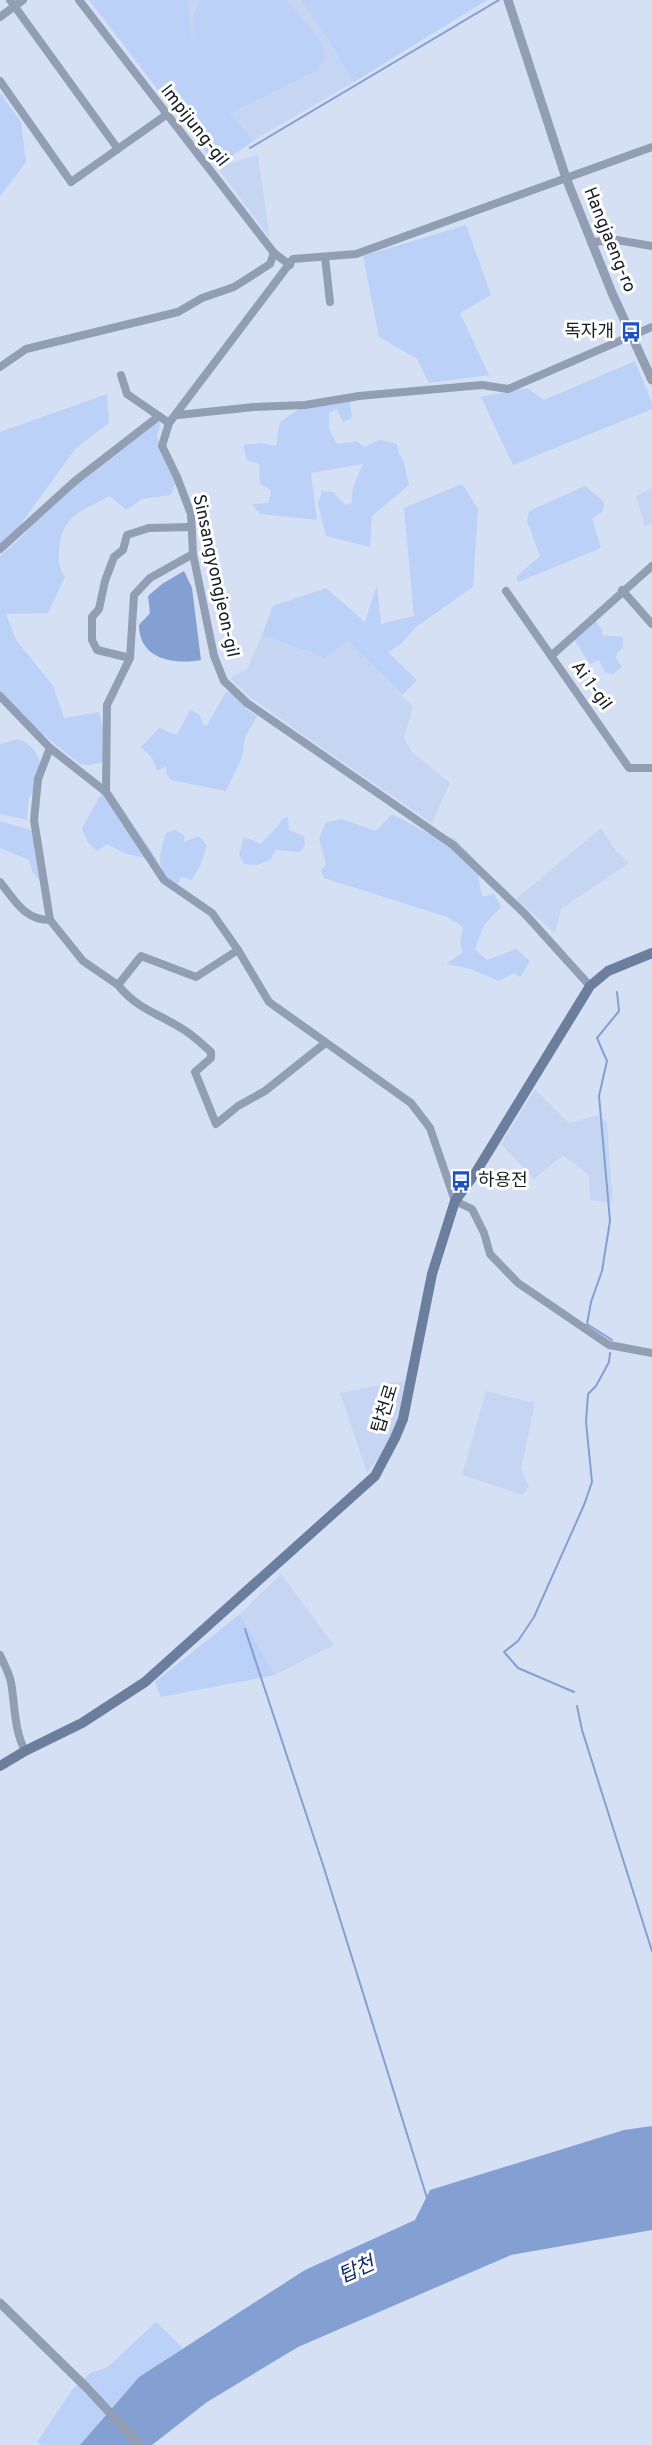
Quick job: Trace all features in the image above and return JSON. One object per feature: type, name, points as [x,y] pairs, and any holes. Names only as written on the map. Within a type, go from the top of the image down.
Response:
[{"type":"main road","name":"탑천로","points":[[0,1766],[25,1750],[82,1724],[145,1682],[375,1476],[392,1446],[403,1419],[432,1274],[455,1201],[476,1172],[590,986],[608,971],[652,953]]},
{"type":"street","name":"Impijung-gil","points":[[79,0],[274,253],[290,265]]},
{"type":"street","name":"Hangjaeng-ro","points":[[508,0],[566,178],[591,242],[652,380]]},
{"type":"street","points":[[0,17],[16,2],[118,149]]},
{"type":"street","points":[[0,81],[70,182],[166,115]]},
{"type":"street","name":"Hangjaeng-ro","points":[[566,178],[652,147]]},
{"type":"street","points":[[121,375],[127,394],[170,423],[293,259],[356,254],[566,178]]},
{"type":"street","points":[[591,242],[617,240],[652,246]]},
{"type":"street","points":[[0,367],[26,349],[178,312],[202,298],[234,288],[270,264],[274,253]]},
{"type":"street","points":[[325,256],[330,302]]},
{"type":"street","points":[[178,415],[254,407],[305,405],[359,396],[482,385],[508,389],[652,327]]},
{"type":"street","points":[[0,549],[75,481],[159,416]]},
{"type":"street","name":"Sinsangyongjeon-gil","points":[[170,423],[162,446],[191,514],[193,554],[214,656],[224,681],[247,703],[453,845],[525,914],[590,986]]},
{"type":"street","points":[[130,658],[97,650],[92,640],[92,617],[99,609],[105,581],[114,557],[123,550],[127,535],[149,528],[191,526]]},
{"type":"street","points":[[106,792],[107,705],[130,658],[134,595],[150,578],[193,554]]},
{"type":"street","name":"Ai 1-gil","points":[[652,566],[622,590],[551,656],[629,768],[652,768]]},
{"type":"street","points":[[622,590],[652,624]]},
{"type":"street","points":[[506,591],[551,656]]},
{"type":"street","points":[[0,696],[50,748],[106,792],[164,880],[212,913],[238,950],[269,1002],[324,1044],[411,1103],[430,1128],[455,1201],[472,1209],[484,1233],[490,1254],[518,1283],[609,1345],[652,1353]]},
{"type":"street","points":[[50,748],[38,779],[34,820],[50,920],[83,961],[118,985],[127,997],[156,1016],[181,1028],[211,1052],[211,1058],[195,1072],[216,1124],[238,1106],[265,1091],[324,1044]]},
{"type":"street","points":[[0,882],[28,916],[39,920],[50,920]]},
{"type":"street","points":[[118,985],[141,956],[196,977],[238,950]]},
{"type":"street","points":[[0,1655],[10,1678],[16,1712],[17,1736],[25,1750]]},
{"type":"street","points":[[0,2303],[86,2387],[140,2445]]},
{"type":"shaded area","points":[[89,0],[188,0],[192,44],[194,13],[200,0],[287,0],[323,44],[325,60],[317,70],[230,113],[254,140],[217,167]]},
{"type":"shaded area","points":[[188,0],[300,0],[321,28],[354,82],[254,140],[230,113],[192,53]]},
{"type":"shaded area","points":[[300,0],[487,0],[354,82],[321,28]]},
{"type":"shaded area","points":[[0,93],[21,122],[26,162],[0,196]]},
{"type":"shaded area","points":[[258,155],[270,238],[217,167]]},
{"type":"shaded area","points":[[466,225],[491,295],[460,313],[489,375],[429,383],[417,359],[379,337],[363,256]]},
{"type":"shaded area","points":[[635,361],[652,403],[652,409],[513,465],[481,397],[527,388],[544,400]]},
{"type":"shaded area","points":[[107,394],[109,423],[75,449],[18,528],[0,546],[0,432]]},
{"type":"shaded area","points":[[349,394],[352,418],[343,422],[337,409],[329,413],[329,429],[337,444],[357,441],[364,447],[380,440],[397,444],[409,485],[372,516],[370,547],[326,536],[318,504],[322,491],[333,492],[345,505],[352,503],[353,487],[363,464],[311,473],[317,520],[260,514],[252,504],[269,503],[271,490],[260,484],[259,464],[247,460],[243,445],[260,443],[276,446],[280,422],[309,402]]},
{"type":"shaded area","points":[[161,421],[157,436],[165,461],[176,482],[171,495],[142,499],[126,510],[110,496],[83,510],[64,529],[59,561],[65,577],[48,613],[6,614],[16,640],[53,686],[64,718],[99,712],[104,732],[103,762],[90,765],[80,764],[36,729],[0,692],[0,556],[24,535],[52,497],[88,476],[92,463],[124,443],[137,428]]},
{"type":"shaded area","points":[[462,484],[478,509],[473,587],[416,627],[401,644],[388,652],[417,680],[402,695],[347,640],[325,658],[262,635],[273,606],[326,588],[365,622],[377,585],[381,624],[414,616],[404,508]]},
{"type":"shaded area","points":[[585,486],[604,502],[603,511],[592,519],[601,548],[518,582],[516,577],[540,556],[527,521],[529,511]]},
{"type":"shaded area","points":[[652,488],[652,523],[645,527],[636,496]]},
{"type":"shaded area","points":[[595,620],[602,630],[602,635],[623,637],[623,647],[617,653],[616,658],[622,667],[613,674],[605,672],[599,660],[590,664],[574,639]]},
{"type":"shaded area","points":[[262,635],[324,658],[347,640],[413,707],[404,738],[413,753],[450,783],[432,823],[249,696],[230,678],[247,669]]},
{"type":"shaded area","points":[[226,692],[234,694],[247,706],[246,709],[257,716],[245,737],[242,757],[226,791],[171,780],[166,773],[167,766],[157,771],[152,758],[141,747],[159,728],[177,735],[190,710],[199,714],[204,725],[207,725]]},
{"type":"shaded area","points":[[19,739],[34,750],[41,765],[43,778],[29,797],[27,820],[0,814],[0,744]]},
{"type":"shaded area","points":[[111,791],[157,860],[126,854],[107,844],[97,851],[88,843],[82,828],[100,796]]},
{"type":"shaded area","points":[[392,814],[431,835],[454,838],[475,860],[482,897],[494,894],[501,907],[484,925],[475,949],[487,960],[516,949],[530,961],[520,977],[514,973],[499,981],[471,969],[446,964],[463,952],[460,943],[463,927],[447,917],[324,878],[321,870],[326,864],[319,839],[326,822],[342,819],[376,831]]},
{"type":"shaded area","points":[[288,817],[289,830],[304,836],[305,845],[300,852],[276,850],[270,860],[257,865],[244,864],[239,855],[244,837],[261,844],[282,819]]},
{"type":"shaded area","points":[[0,821],[33,831],[42,883],[33,873],[29,860],[0,848]]},
{"type":"shaded area","points":[[601,828],[616,851],[629,863],[561,909],[555,933],[516,899]]},
{"type":"shaded area","points":[[175,830],[184,835],[184,842],[199,836],[207,846],[192,880],[181,877],[178,884],[165,874],[160,862],[166,833]]},
{"type":"shaded area","points":[[535,1089],[569,1123],[598,1115],[607,1122],[613,1203],[590,1200],[589,1175],[563,1155],[534,1179],[501,1144]]},
{"type":"shaded area","points":[[405,1380],[393,1434],[382,1454],[367,1473],[340,1393]]},
{"type":"shaded area","points":[[486,1391],[535,1403],[521,1469],[529,1486],[523,1495],[462,1475]]},
{"type":"shaded area","points":[[281,1574],[334,1645],[275,1675],[240,1614]]},
{"type":"shaded area","points":[[240,1614],[275,1675],[161,1697],[155,1682]]},
{"type":"shaded area","points":[[156,2322],[183,2348],[139,2377],[80,2445],[41,2445],[37,2442],[72,2390],[90,2373],[108,2367]]},
{"type":"water","points":[[184,571],[192,588],[201,660],[180,661],[160,657],[145,646],[141,636],[139,625],[150,613],[148,596],[162,584]]},
{"type":"water","name":"탑천","points":[[652,2126],[652,2230],[511,2255],[298,2347],[207,2402],[152,2445],[80,2445],[139,2377],[305,2270],[415,2220],[430,2190],[624,2130]]},
{"type":"waterway","points":[[250,148],[499,0]]},
{"type":"waterway","points":[[612,1340],[587,1324],[591,1302],[602,1271],[610,1221],[599,1096],[607,1061],[597,1038],[619,1011],[617,992]]},
{"type":"waterway","points":[[574,1692],[518,1668],[504,1652],[518,1641],[534,1617],[584,1505],[592,1482],[586,1422],[588,1394],[596,1386],[609,1362],[610,1353]]},
{"type":"waterway","points":[[245,1629],[324,1868],[427,2198]]},
{"type":"waterway","points":[[577,1706],[582,1730],[652,1951]]},
{"type":"place","name":"독자개","points":[[631,332]]},
{"type":"place","name":"하용전","points":[[461,1181]]}]
